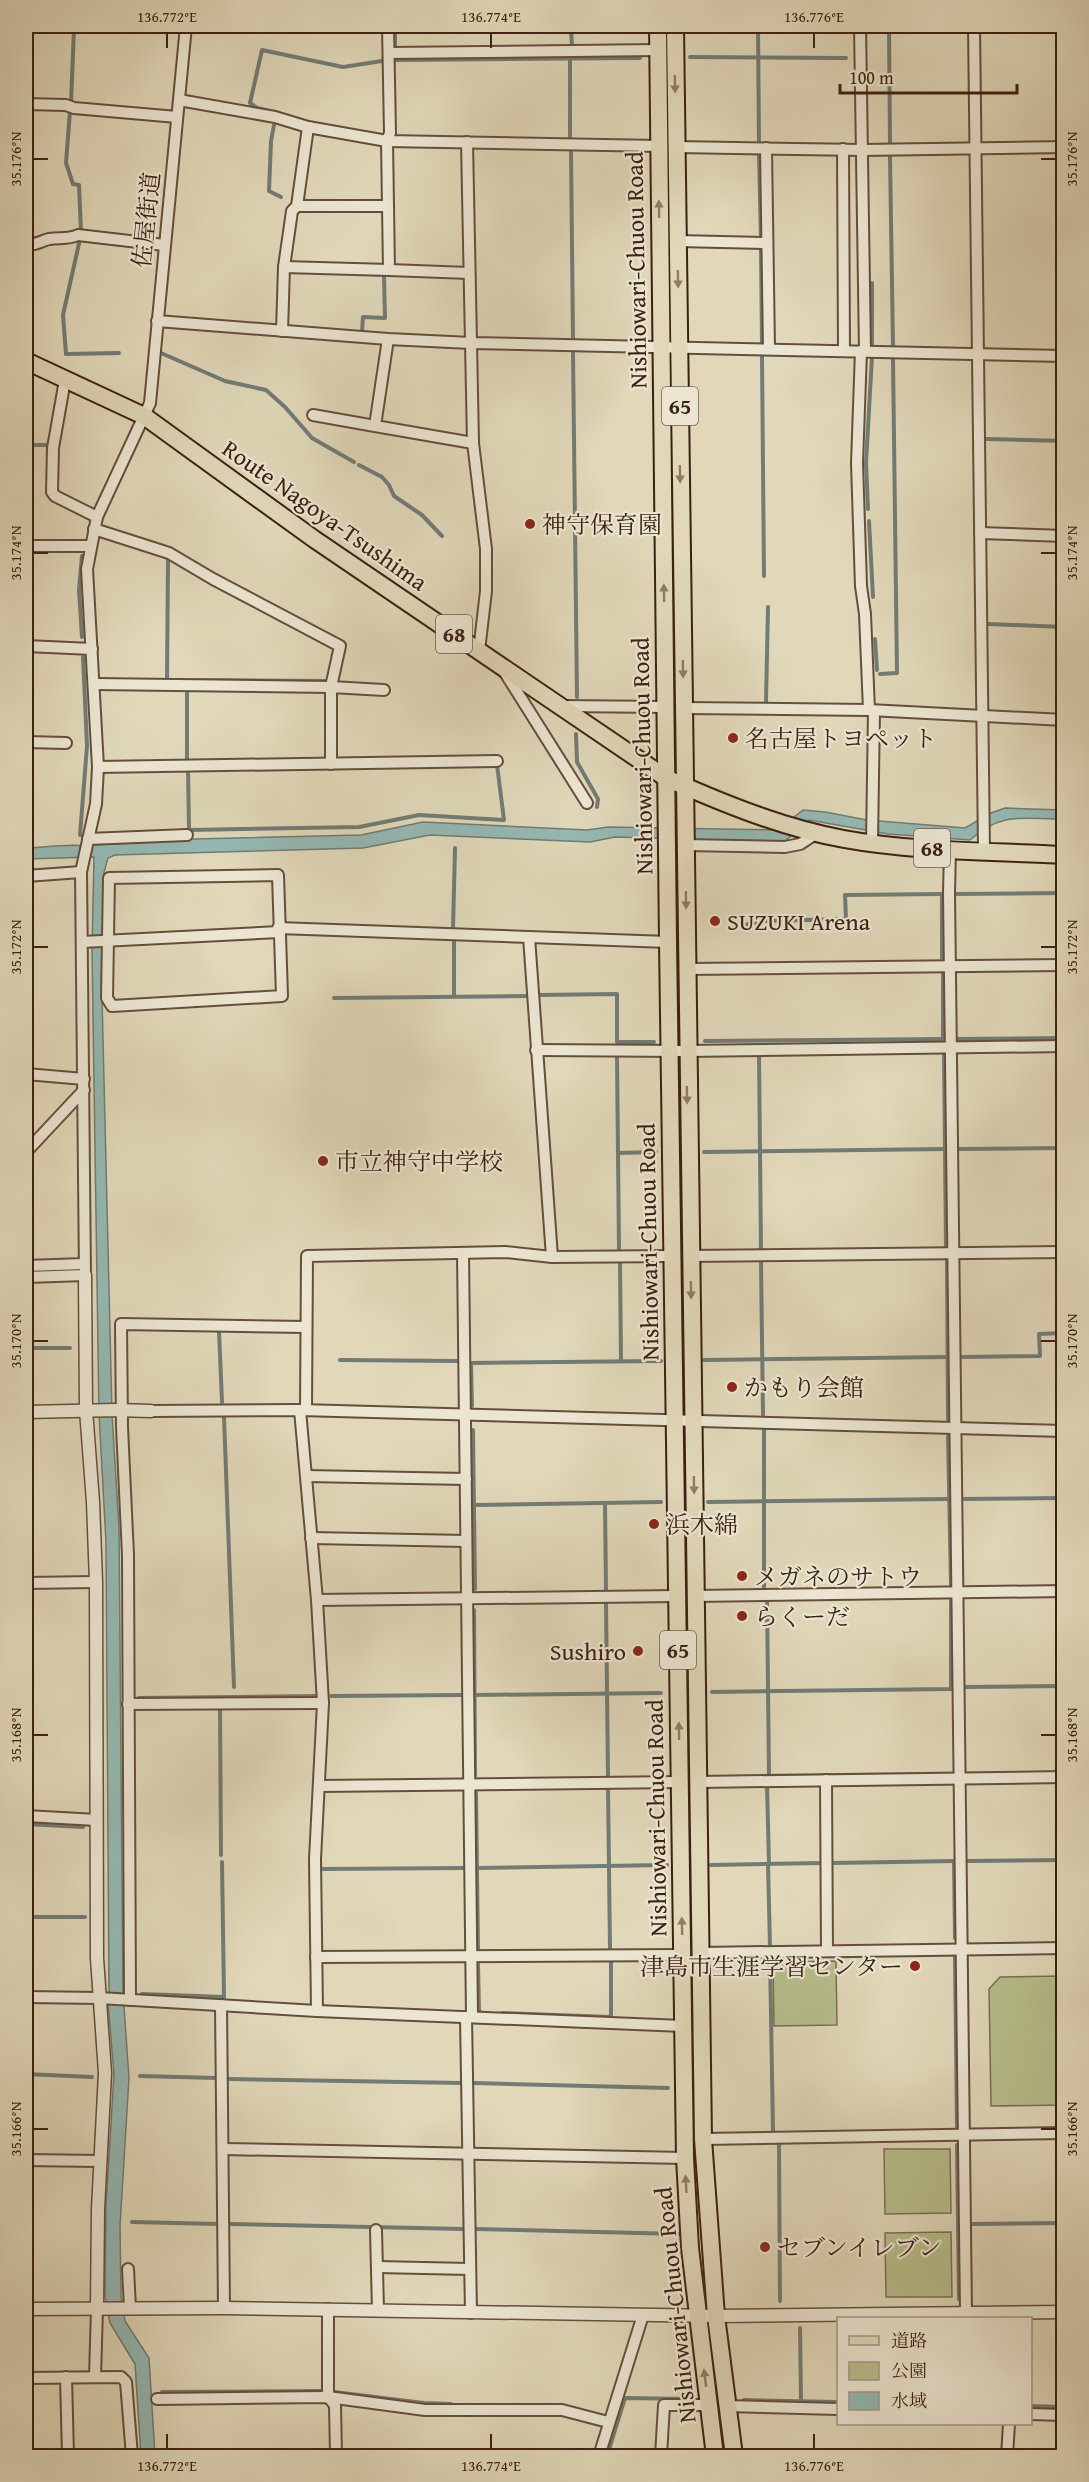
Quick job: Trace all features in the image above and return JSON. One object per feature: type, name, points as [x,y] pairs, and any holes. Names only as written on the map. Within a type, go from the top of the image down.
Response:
[{"type":"main road","name":"Nishiowari-Chuou Road","points":[[658,26],[668,942],[678,1051],[690,1256],[703,2139],[716,2316],[734,2457]]},
{"type":"main road","name":"Nishiowari-Chuou Road","points":[[675,26],[687,969],[678,1051],[673,1256],[685,2158],[690,2248],[715,2457]]},
{"type":"main road","name":"Route Nagoya-Tsushima","points":[[26,361],[144,416],[314,539],[666,778],[728,804],[810,831],[950,849],[1064,855]]},
{"type":"street","name":"佐屋街道","points":[[85,1270],[85,942],[81,872],[96,804],[98,767],[87,569],[97,517],[150,403],[186,26]]},
{"type":"street","points":[[388,26],[389,270]]},
{"type":"street","points":[[860,26],[863,351],[857,463],[861,586],[872,710],[872,838]]},
{"type":"street","points":[[974,26],[984,851]]},
{"type":"street","points":[[389,53],[658,50]]},
{"type":"street","points":[[178,100],[275,117],[308,127],[387,141],[659,146]]},
{"type":"street","points":[[26,104],[66,105],[74,108],[177,117]]},
{"type":"street","points":[[282,331],[284,267],[292,212],[297,206],[308,127]]},
{"type":"street","points":[[467,142],[473,443],[486,549],[486,591],[479,651]]},
{"type":"street","points":[[676,147],[861,150],[1064,147]]},
{"type":"street","points":[[766,148],[769,349]]},
{"type":"street","points":[[843,149],[844,350]]},
{"type":"street","points":[[297,206],[388,206]]},
{"type":"street","points":[[26,245],[39,245],[47,239],[68,240],[78,235],[164,245]]},
{"type":"street","points":[[678,241],[767,243]]},
{"type":"street","points":[[284,267],[470,273]]},
{"type":"street","points":[[157,321],[388,339],[471,343],[1064,356]]},
{"type":"street","points":[[375,426],[388,339]]},
{"type":"street","points":[[65,380],[53,448],[52,492],[55,496],[97,517]]},
{"type":"street","points":[[313,415],[473,443]]},
{"type":"street","points":[[94,529],[169,553],[340,646],[331,687],[331,764]]},
{"type":"street","points":[[980,533],[1064,536]]},
{"type":"street","points":[[26,546],[91,546]]},
{"type":"street","points":[[26,646],[92,649]]},
{"type":"street","points":[[502,668],[587,803]]},
{"type":"street","points":[[94,684],[331,687],[384,690]]},
{"type":"street","points":[[559,706],[665,707]]},
{"type":"street","points":[[683,708],[872,710],[1064,720]]},
{"type":"street","points":[[26,742],[66,743]]},
{"type":"street","points":[[98,767],[497,761]]},
{"type":"street","points":[[685,838],[785,847],[800,844],[810,831]]},
{"type":"street","points":[[88,841],[187,835]]},
{"type":"street","points":[[950,849],[966,2313]]},
{"type":"street","points":[[26,876],[81,872]]},
{"type":"street","points":[[278,875],[278,930],[282,996],[112,1006],[107,998],[109,878],[278,875]]},
{"type":"street","points":[[85,942],[278,930],[668,942]]},
{"type":"street","points":[[529,937],[552,1257]]},
{"type":"street","points":[[687,969],[1064,965]]},
{"type":"street","points":[[536,1050],[678,1051],[1064,1046]]},
{"type":"street","points":[[26,1074],[84,1085]]},
{"type":"street","points":[[26,1152],[84,1085]]},
{"type":"street","points":[[316,2011],[315,1859],[323,1703],[303,1410],[307,1256],[505,1252],[552,1257],[673,1256]]},
{"type":"street","points":[[690,1256],[1064,1252]]},
{"type":"street","points":[[463,1253],[472,1956],[468,2154],[471,2313]]},
{"type":"street","points":[[26,1266],[85,1270]]},
{"type":"street","points":[[26,1277],[85,1270]]},
{"type":"street","points":[[85,1270],[96,1582],[97,1820],[105,2073],[100,2162],[101,2308],[95,2377]]},
{"type":"street","points":[[128,2000],[131,1860],[128,1555],[119,1411],[121,1324],[306,1327]]},
{"type":"street","points":[[26,1412],[303,1410],[1064,1431]]},
{"type":"street","points":[[306,1476],[466,1479]]},
{"type":"street","points":[[311,1538],[466,1541]]},
{"type":"street","points":[[26,1583],[96,1582]]},
{"type":"street","points":[[695,1596],[1064,1591]]},
{"type":"street","points":[[317,1600],[677,1596]]},
{"type":"street","points":[[128,1704],[323,1703]]},
{"type":"street","points":[[698,1782],[1064,1777]]},
{"type":"street","points":[[826,1780],[827,1951]]},
{"type":"street","points":[[318,1786],[680,1782]]},
{"type":"street","points":[[26,1816],[97,1820]]},
{"type":"street","points":[[700,1953],[1064,1948]]},
{"type":"street","points":[[316,1957],[682,1954]]},
{"type":"street","points":[[26,1996],[683,2026]]},
{"type":"street","points":[[221,2005],[224,2308]]},
{"type":"street","points":[[703,2139],[1064,2133]]},
{"type":"street","points":[[224,2149],[685,2158]]},
{"type":"street","points":[[26,2160],[100,2162]]},
{"type":"street","points":[[376,2230],[378,2310]]},
{"type":"street","points":[[377,2267],[470,2269]]},
{"type":"street","points":[[128,2269],[130,2308]]},
{"type":"street","points":[[26,2308],[328,2309],[697,2316],[1064,2312]]},
{"type":"street","points":[[328,2309],[328,2397],[335,2405],[336,2457]]},
{"type":"street","points":[[599,2457],[643,2315]]},
{"type":"street","points":[[66,2377],[68,2457]]},
{"type":"street","points":[[26,2378],[121,2377],[126,2382],[132,2457]]},
{"type":"street","points":[[157,2399],[328,2397],[425,2410],[562,2410],[608,2422]]},
{"type":"street","points":[[661,2457],[664,2405],[708,2405]]},
{"type":"street","points":[[727,2406],[837,2409]]},
{"type":"street","points":[[1032,2414],[1064,2415]]},
{"type":"street","points":[[1007,2457],[1009,2425]]},
{"type":"green space","points":[[836,1961],[837,2025],[774,2026],[773,1962]]},
{"type":"green space","points":[[1063,1976],[1063,2105],[991,2106],[989,1989],[1000,1977]]},
{"type":"green space","points":[[884,2149],[950,2149],[951,2213],[885,2214]]},
{"type":"green space","points":[[951,2232],[952,2297],[886,2297],[885,2233]]},
{"type":"water","points":[[1005,808],[1063,810],[1063,819],[1025,818],[1003,821],[993,824],[970,840],[888,834],[809,820],[784,842],[615,837],[590,842],[430,835],[363,848],[115,855],[108,858],[104,872],[102,997],[112,1414],[119,1528],[123,1993],[129,2078],[120,2226],[121,2297],[125,2321],[149,2358],[155,2456],[141,2456],[135,2364],[110,2323],[105,2296],[106,2205],[114,2074],[108,2003],[106,1542],[99,1414],[92,950],[94,857],[26,859],[26,848],[154,840],[361,835],[423,822],[587,830],[608,827],[778,830],[803,810],[867,820],[965,828]]},
{"type":"waterway","points":[[395,26],[395,47]]},
{"type":"waterway","points":[[571,26],[572,47]]},
{"type":"waterway","points":[[758,26],[759,143]]},
{"type":"waterway","points":[[889,26],[890,144]]},
{"type":"waterway","points":[[71,103],[74,29]]},
{"type":"waterway","points":[[274,114],[274,112],[257,108],[250,103],[262,50],[343,67],[382,61]]},
{"type":"waterway","points":[[690,57],[846,58]]},
{"type":"waterway","points":[[570,58],[570,138]]},
{"type":"waterway","points":[[396,60],[640,58]]},
{"type":"waterway","points":[[70,111],[66,163],[73,184],[79,185],[81,232]]},
{"type":"waterway","points":[[274,125],[269,191],[281,197]]},
{"type":"waterway","points":[[571,151],[573,339]]},
{"type":"waterway","points":[[759,153],[761,239]]},
{"type":"waterway","points":[[890,157],[893,346]]},
{"type":"waterway","points":[[80,239],[63,315],[66,354],[119,353]]},
{"type":"waterway","points":[[761,249],[762,343]]},
{"type":"waterway","points":[[362,332],[363,317],[385,318],[384,276]]},
{"type":"waterway","points":[[872,283],[872,346]]},
{"type":"waterway","points":[[161,353],[225,381],[266,390],[285,407],[312,438],[354,462]]},
{"type":"waterway","points":[[573,353],[577,697]]},
{"type":"waterway","points":[[762,357],[764,576]]},
{"type":"waterway","points":[[868,509],[866,463],[872,357]]},
{"type":"waterway","points":[[880,674],[897,673],[893,359]]},
{"type":"waterway","points":[[986,439],[1064,441]]},
{"type":"waterway","points":[[26,445],[50,445]]},
{"type":"waterway","points":[[359,465],[382,477],[394,496],[422,515],[442,536]]},
{"type":"waterway","points":[[869,521],[873,597]]},
{"type":"waterway","points":[[82,556],[79,590],[82,637]]},
{"type":"waterway","points":[[168,559],[167,680],[327,681]]},
{"type":"waterway","points":[[766,702],[768,607]]},
{"type":"waterway","points":[[988,624],[1064,627]]},
{"type":"waterway","points":[[875,639],[877,670]]},
{"type":"waterway","points":[[80,835],[87,746],[83,657]]},
{"type":"waterway","points":[[187,688],[187,761]]},
{"type":"waterway","points":[[576,734],[577,762],[598,799],[597,807]]},
{"type":"waterway","points":[[188,768],[189,830],[359,827],[419,815],[504,820],[497,765]]},
{"type":"waterway","points":[[453,928],[455,848]]},
{"type":"waterway","points":[[955,894],[1064,893]]},
{"type":"waterway","points":[[942,894],[942,958]]},
{"type":"waterway","points":[[734,927],[764,921],[846,919],[845,895],[943,894]]},
{"type":"waterway","points":[[454,941],[454,996]]},
{"type":"waterway","points":[[943,974],[943,1040]]},
{"type":"waterway","points":[[538,995],[617,994],[617,1042],[654,1042]]},
{"type":"waterway","points":[[334,998],[527,996]]},
{"type":"waterway","points":[[957,1039],[1064,1038]]},
{"type":"waterway","points":[[705,1041],[946,1039]]},
{"type":"waterway","points":[[759,1053],[761,1250]]},
{"type":"waterway","points":[[944,1053],[946,1248]]},
{"type":"waterway","points":[[617,1056],[619,1249]]},
{"type":"waterway","points":[[959,1149],[1064,1148]]},
{"type":"waterway","points":[[704,1152],[945,1149]]},
{"type":"waterway","points":[[618,1153],[656,1152]]},
{"type":"waterway","points":[[947,1260],[948,1420]]},
{"type":"waterway","points":[[761,1262],[763,1415]]},
{"type":"waterway","points":[[620,1263],[621,1361]]},
{"type":"waterway","points":[[26,1272],[43,1271]]},
{"type":"waterway","points":[[219,1331],[222,1402]]},
{"type":"waterway","points":[[962,1357],[1040,1356],[1039,1334],[1064,1333]]},
{"type":"waterway","points":[[26,1348],[70,1348]]},
{"type":"waterway","points":[[704,1360],[949,1357]]},
{"type":"waterway","points":[[340,1360],[459,1361]]},
{"type":"waterway","points":[[472,1406],[471,1363],[661,1361]]},
{"type":"waterway","points":[[224,1417],[234,1687]]},
{"type":"waterway","points":[[473,1430],[475,1589]]},
{"type":"waterway","points":[[764,1430],[764,1590]]},
{"type":"waterway","points":[[948,1436],[951,1585]]},
{"type":"waterway","points":[[964,1499],[1064,1498]]},
{"type":"waterway","points":[[708,1502],[949,1499]]},
{"type":"waterway","points":[[474,1505],[661,1502]]},
{"type":"waterway","points":[[605,1503],[606,1590]]},
{"type":"waterway","points":[[767,1599],[769,1776]]},
{"type":"waterway","points":[[712,1692],[951,1689],[951,1601]]},
{"type":"waterway","points":[[606,1604],[608,1776]]},
{"type":"waterway","points":[[474,1610],[475,1776]]},
{"type":"waterway","points":[[965,1687],[1064,1686]]},
{"type":"waterway","points":[[475,1695],[661,1693]]},
{"type":"waterway","points":[[331,1696],[461,1695]]},
{"type":"waterway","points":[[139,1698],[317,1696]]},
{"type":"waterway","points":[[220,1707],[221,1855]]},
{"type":"waterway","points":[[767,1785],[769,1864]]},
{"type":"waterway","points":[[608,1788],[610,1949]]},
{"type":"waterway","points":[[476,1793],[478,1949]]},
{"type":"waterway","points":[[26,1824],[83,1827]]},
{"type":"waterway","points":[[967,1861],[1064,1860]]},
{"type":"waterway","points":[[954,1861],[955,1938]]},
{"type":"waterway","points":[[831,1863],[956,1861]]},
{"type":"waterway","points":[[142,1994],[224,1997],[222,1862]]},
{"type":"waterway","points":[[711,1865],[822,1863]]},
{"type":"waterway","points":[[768,1864],[770,1946]]},
{"type":"waterway","points":[[477,1868],[667,1865]]},
{"type":"waterway","points":[[321,1869],[465,1868]]},
{"type":"waterway","points":[[26,1917],[85,1917]]},
{"type":"waterway","points":[[955,1957],[957,2127]]},
{"type":"waterway","points":[[502,2013],[611,2017],[611,1958]]},
{"type":"waterway","points":[[770,1958],[773,2130]]},
{"type":"waterway","points":[[478,1964],[479,2012],[483,2013]]},
{"type":"waterway","points":[[26,2074],[92,2077]]},
{"type":"waterway","points":[[140,2076],[217,2078]]},
{"type":"waterway","points":[[228,2079],[463,2083]]},
{"type":"waterway","points":[[474,2083],[668,2088]]},
{"type":"waterway","points":[[779,2145],[780,2301]]},
{"type":"waterway","points":[[957,2145],[959,2299]]},
{"type":"waterway","points":[[132,2222],[219,2224]]},
{"type":"waterway","points":[[972,2224],[1064,2223]]},
{"type":"waterway","points":[[229,2224],[464,2229]]},
{"type":"waterway","points":[[475,2229],[679,2234]]},
{"type":"waterway","points":[[800,2328],[801,2401]]},
{"type":"waterway","points":[[162,2392],[321,2391]]},
{"type":"waterway","points":[[334,2392],[451,2404]]},
{"type":"waterway","points":[[607,2456],[625,2398],[688,2399]]},
{"type":"waterway","points":[[744,2400],[837,2402]]},
{"type":"waterway","points":[[1032,2406],[1064,2407]]},
{"type":"waterway","points":[[667,2456],[667,2451],[698,2453]]},
{"type":"waterway","points":[[747,2455],[776,2456]]},
{"type":"place","name":"神守保育園","points":[[530,524]]},
{"type":"place","name":"名古屋トヨペット","points":[[733,738]]},
{"type":"place","name":"SUZUKI Arena","points":[[715,921]]},
{"type":"place","name":"市立神守中学校","points":[[323,1161]]},
{"type":"place","name":"かもり会館","points":[[732,1387]]},
{"type":"place","name":"浜木綿","points":[[654,1524]]},
{"type":"place","name":"メガネのサトウ","points":[[742,1576]]},
{"type":"place","name":"らくーだ","points":[[742,1616]]},
{"type":"place","name":"Sushiro","points":[[638,1651]]},
{"type":"place","name":"津島市生涯学習センター","points":[[915,1966]]},
{"type":"place","name":"セブンイレブン","points":[[765,2247]]}]
